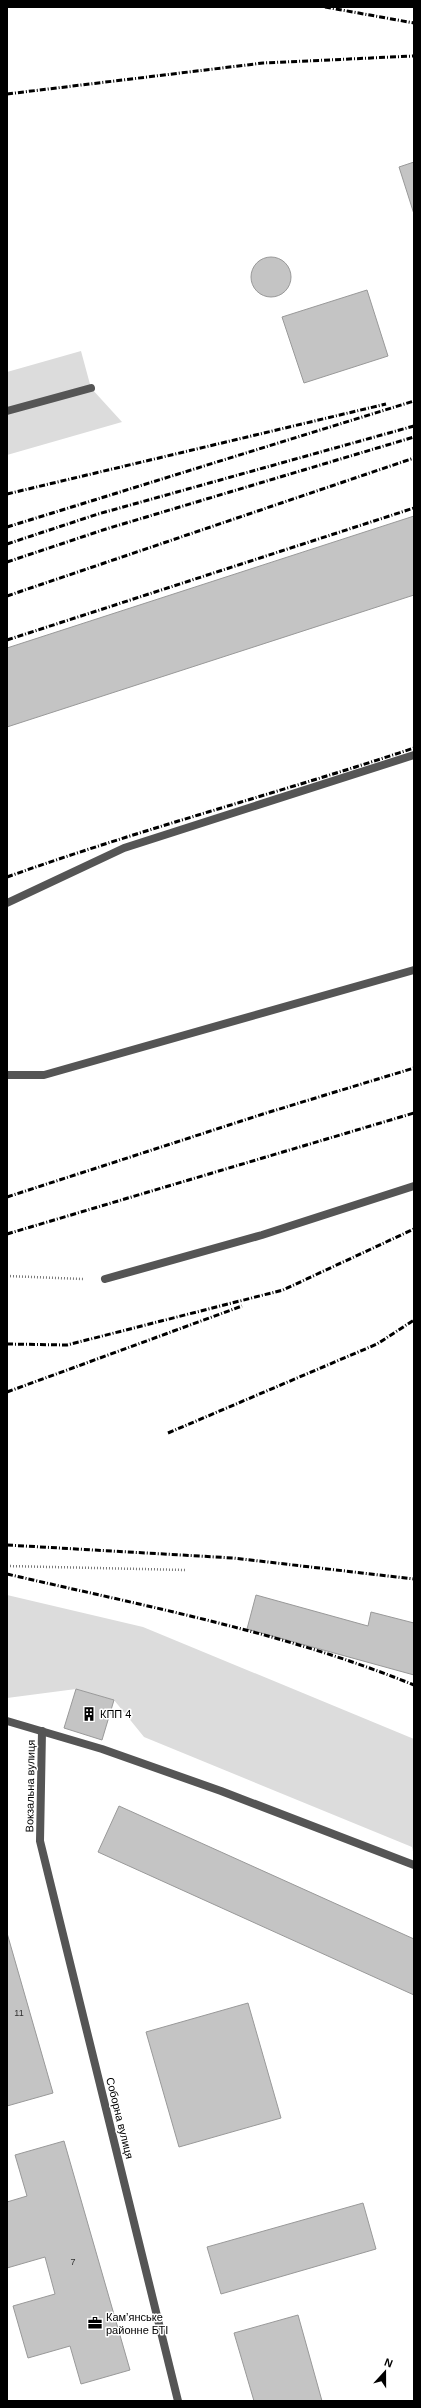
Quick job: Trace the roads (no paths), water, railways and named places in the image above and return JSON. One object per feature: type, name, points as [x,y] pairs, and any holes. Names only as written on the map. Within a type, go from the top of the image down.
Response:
[{"type":"street","points":[[7,411],[91,388]]},
{"type":"street","points":[[7,903],[124,848],[414,755]]},
{"type":"street","points":[[7,1075],[44,1075],[414,970]]},
{"type":"street","points":[[105,1279],[231,1244],[414,1186]]},
{"type":"street","points":[[7,1721],[102,1749],[221,1791],[414,1865]]},
{"type":"street","name":"Вокзальна вулиця","points":[[40,1840],[42,1731]]},
{"type":"street","name":"Соборна вулиця","points":[[40,1840],[178,2401]]},
{"type":"railway","points":[[325,7],[414,23]]},
{"type":"railway","points":[[7,94],[263,63],[414,56]]},
{"type":"railway","points":[[7,527],[414,401]]},
{"type":"railway","points":[[7,494],[386,404]]},
{"type":"railway","points":[[7,544],[98,514],[414,426]]},
{"type":"railway","points":[[7,562],[106,529],[414,437]]},
{"type":"railway","points":[[7,596],[414,458]]},
{"type":"railway","points":[[7,640],[414,508]]},
{"type":"railway","points":[[7,877],[108,843],[414,748]]},
{"type":"railway","points":[[7,1197],[263,1114],[414,1068]]},
{"type":"railway","points":[[7,1234],[414,1113]]},
{"type":"railway","points":[[7,1344],[67,1345],[283,1290],[414,1229]]},
{"type":"railway","points":[[7,1392],[242,1306]]},
{"type":"railway","points":[[168,1433],[377,1344],[414,1320]]},
{"type":"railway","points":[[7,1545],[233,1558],[414,1579]]},
{"type":"railway","points":[[7,1574],[162,1609],[264,1635],[365,1666],[414,1685]]},
{"type":"place","name":"КПП 4","points":[[89,1714]]},
{"type":"place","name":"Камʼянське районне БТІ","points":[[95,2323]]}]
